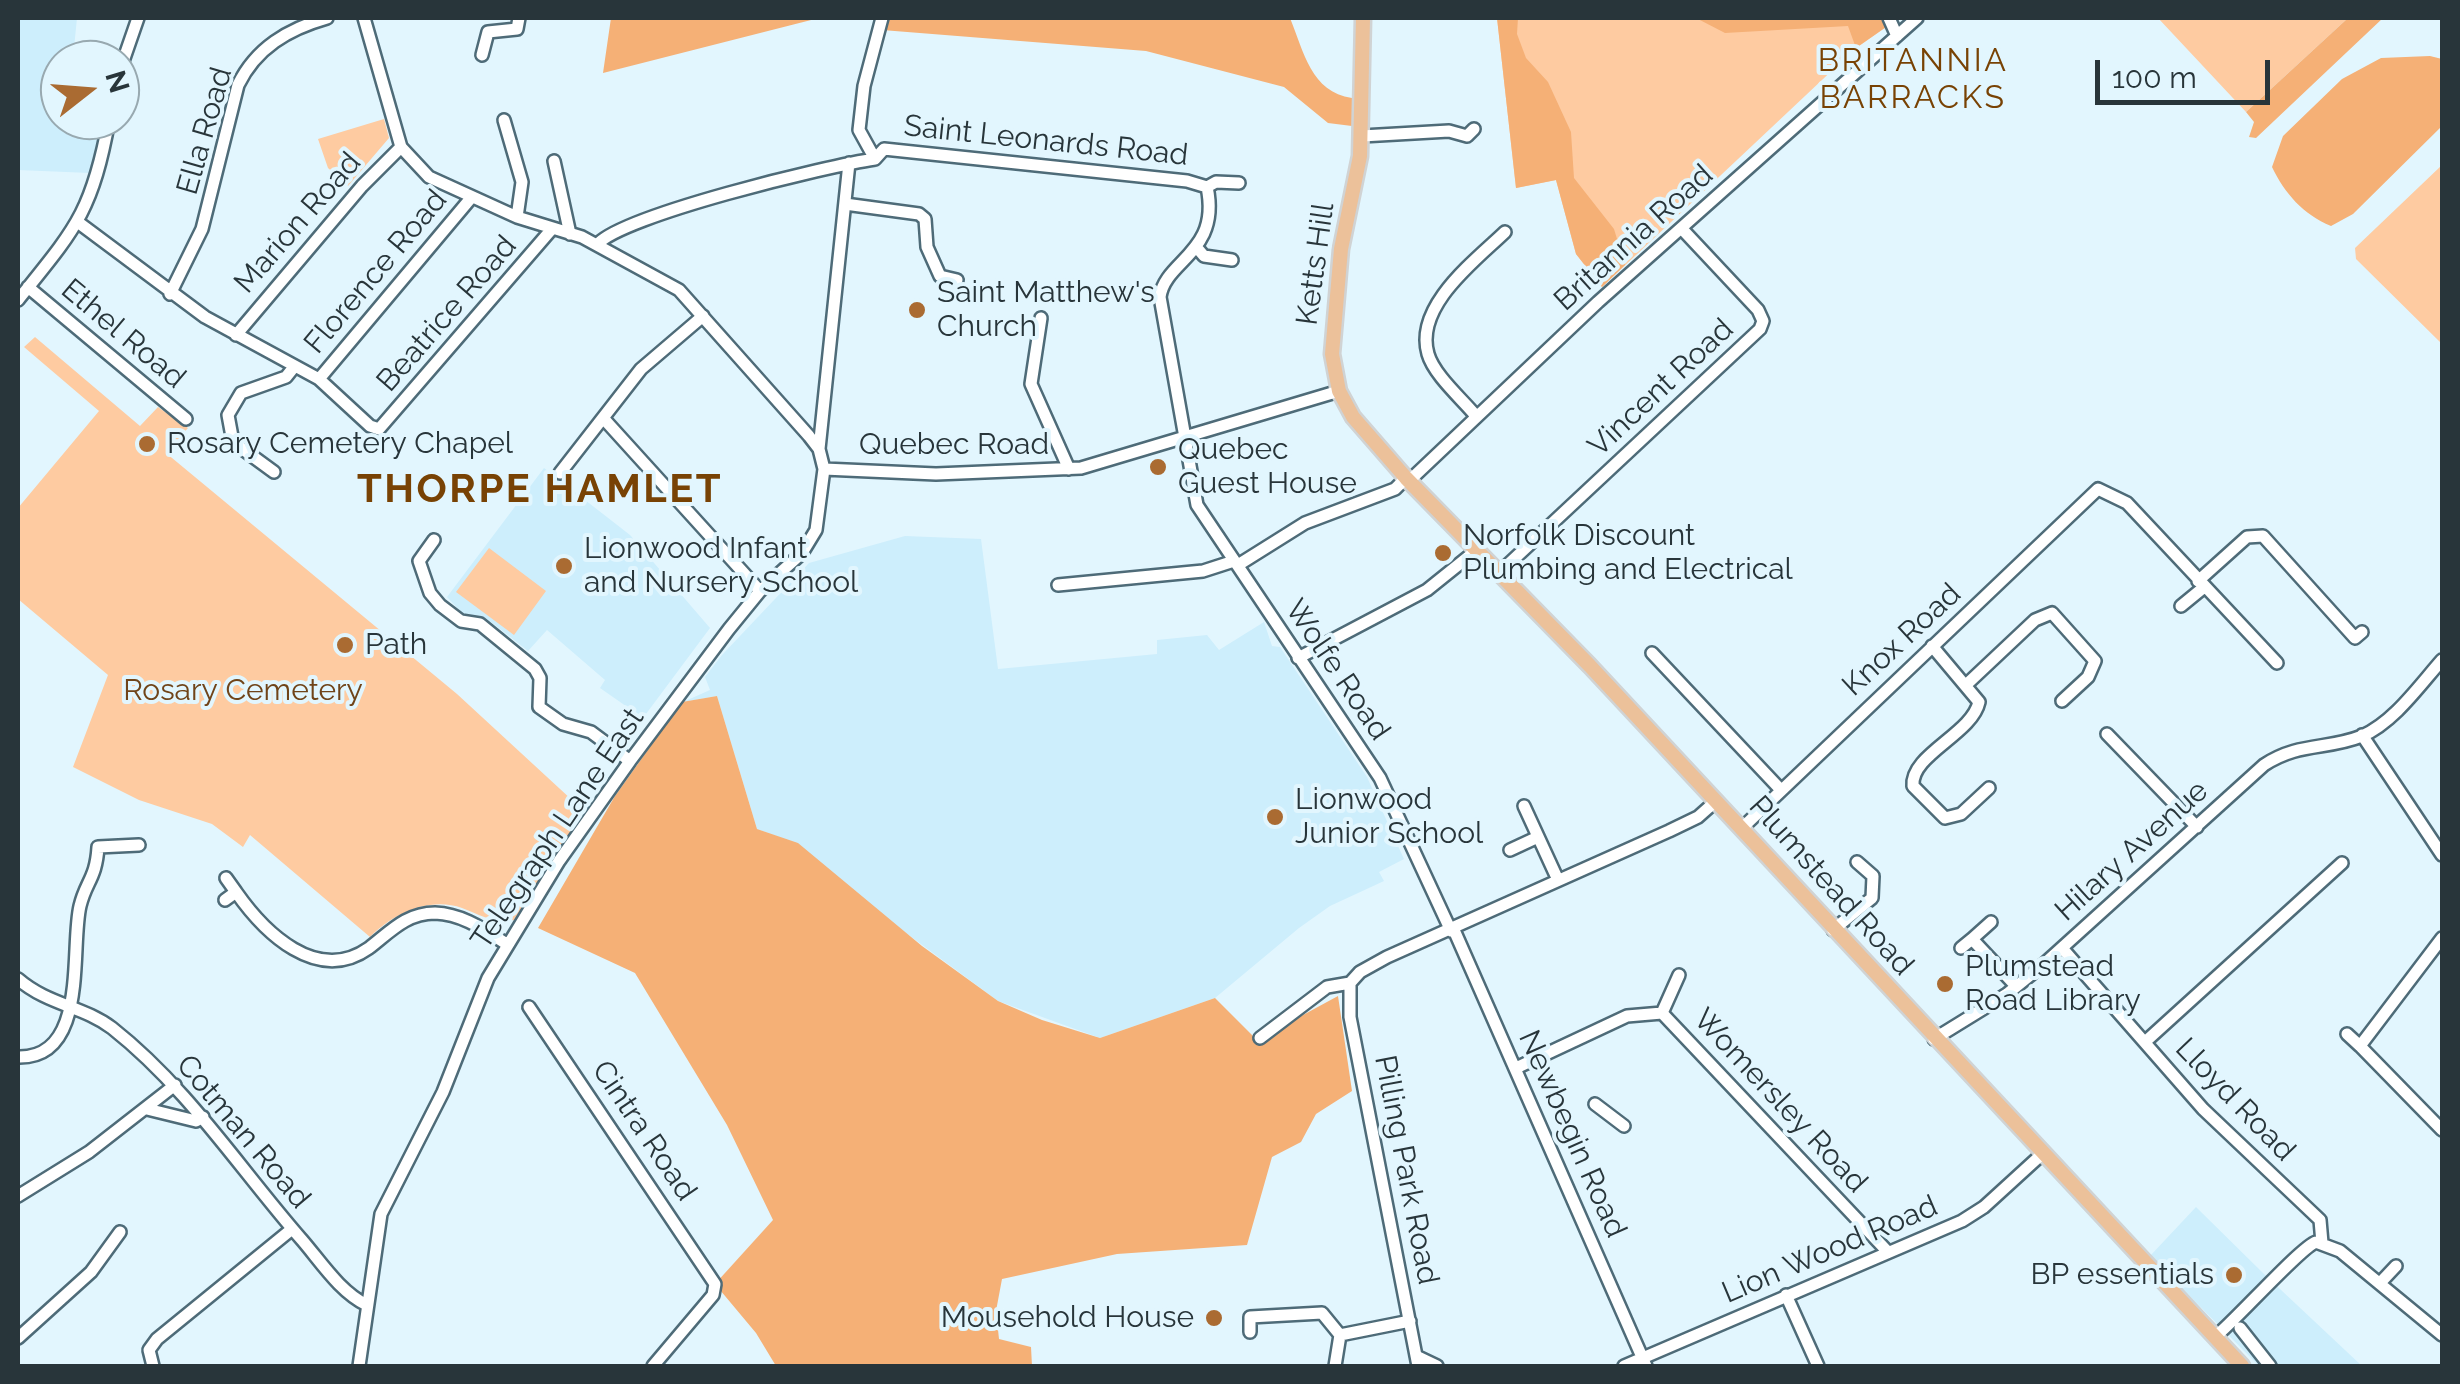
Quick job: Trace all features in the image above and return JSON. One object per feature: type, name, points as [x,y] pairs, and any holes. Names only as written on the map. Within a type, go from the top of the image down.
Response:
[{"type":"main road","name":"Ketts Hill","points":[[1363,18],[1362,136],[1334,304],[1332,354],[1339,392],[1364,433],[1411,483]]},
{"type":"main road","name":"Plumstead Road","points":[[1411,483],[1716,800],[1934,1040],[2242,1366]]},
{"type":"street","name":"Ella Road","points":[[170,294],[202,229],[238,85],[248,63],[294,29],[327,18]]},
{"type":"street","points":[[364,18],[402,147],[429,177],[517,217],[597,245]]},
{"type":"street","points":[[482,55],[488,32],[517,29],[520,18]]},
{"type":"street","points":[[874,160],[859,130],[864,86],[882,18]]},
{"type":"street","points":[[1890,18],[1896,36]]},
{"type":"street","name":"Britannia Road","points":[[1058,585],[1203,571],[1236,563],[1305,523],[1411,483],[1476,416],[1916,18]]},
{"type":"street","points":[[504,120],[522,182],[517,217]]},
{"type":"street","points":[[1362,136],[1449,131],[1467,136],[1474,129]]},
{"type":"street","points":[[18,300],[80,222],[94,190],[105,140]]},
{"type":"street","name":"Marion Road","points":[[236,335],[362,186],[402,147]]},
{"type":"street","name":"Saint Leonards Road","points":[[597,245],[619,231],[730,191],[849,162],[874,160],[884,149],[900,148],[1211,185],[1198,250]]},
{"type":"street","points":[[554,161],[570,234]]},
{"type":"street","points":[[819,449],[849,162]]},
{"type":"street","points":[[1211,185],[1239,183]]},
{"type":"street","name":"Florence Road","points":[[320,379],[471,198]]},
{"type":"street","points":[[845,204],[919,214],[925,219],[927,247],[940,276],[957,280]]},
{"type":"street","points":[[80,222],[170,294],[236,335],[320,379]]},
{"type":"street","name":"Beatrice Road","points":[[320,379],[370,426],[379,429],[551,230]]},
{"type":"street","name":"Vincent Road","points":[[1500,572],[1760,329],[1763,321],[1758,310],[1683,230]]},
{"type":"street","points":[[1476,416],[1428,358],[1426,344],[1446,289],[1505,232]]},
{"type":"street","name":"Quebec Road","points":[[597,245],[679,290],[819,449],[824,469],[936,474],[1104,464],[1339,392]]},
{"type":"street","points":[[1184,440],[1160,297],[1169,277],[1198,250],[1204,256],[1232,260]]},
{"type":"street","name":"Ethel Road","points":[[28,287],[186,419]]},
{"type":"street","points":[[560,473],[641,369],[703,316]]},
{"type":"street","points":[[1041,318],[1031,384],[1069,469]]},
{"type":"street","points":[[274,472],[232,442],[228,415],[241,393],[286,376],[294,366]]},
{"type":"street","points":[[604,419],[760,591]]},
{"type":"street","name":"Wolfe Road","points":[[1184,440],[1197,505],[1380,778],[1453,930]]},
{"type":"street","name":"Telegraph Lane East","points":[[360,1366],[381,1214],[444,1092],[505,942],[630,761],[760,591],[802,553],[816,530],[824,469]]},
{"type":"street","name":"Knox Road","points":[[1741,829],[2098,489],[2126,503],[2201,584]]},
{"type":"street","points":[[2182,606],[2246,537],[2263,536],[2355,638],[2362,632]]},
{"type":"street","points":[[434,540],[419,561],[430,593],[440,606],[461,621],[480,624],[535,670],[540,678],[539,707],[544,714],[591,732],[630,761]]},
{"type":"street","points":[[1298,658],[1426,590],[1478,549]]},
{"type":"street","points":[[2201,584],[2277,662]]},
{"type":"street","points":[[1967,684],[2036,620],[2052,613],[2095,662],[2077,694],[2062,701]]},
{"type":"street","points":[[1932,646],[1980,702],[1975,715],[1916,769],[1912,780],[1916,792],[1945,818],[1955,818],[1988,795]]},
{"type":"street","points":[[1652,654],[1666,659],[1780,789]]},
{"type":"street","points":[[2442,660],[2388,718],[2362,736],[2442,855]]},
{"type":"street","points":[[2107,734],[2196,827]]},
{"type":"street","name":"Hilary Avenue","points":[[1934,1040],[2016,986],[2062,948],[2264,766],[2298,747],[2362,736]]},
{"type":"street","points":[[1260,1038],[1327,987],[1350,983],[1370,965],[1698,817],[1716,800]]},
{"type":"street","points":[[1524,806],[1558,880]]},
{"type":"street","points":[[1510,850],[1538,837]]},
{"type":"street","points":[[18,1056],[45,1048],[66,1024],[81,902],[96,876],[98,847],[140,846]]},
{"type":"street","points":[[2145,1042],[2342,863]]},
{"type":"street","points":[[1833,930],[1872,898],[1875,884],[1865,864]]},
{"type":"street","points":[[226,878],[280,942],[316,958],[354,956],[402,922],[425,914],[460,917],[505,942]]},
{"type":"street","points":[[225,900],[236,892]]},
{"type":"street","points":[[1962,948],[1991,922]]},
{"type":"street","name":"Newbegin Road","points":[[1453,930],[1644,1363]]},
{"type":"street","points":[[2360,1046],[2442,938]]},
{"type":"street","points":[[1972,939],[2016,986]]},
{"type":"street","name":"Lloyd Road","points":[[2062,948],[2203,1109],[2320,1220],[2322,1244]]},
{"type":"street","points":[[1662,1013],[1679,975]]},
{"type":"street","name":"Cotman Road","points":[[18,979],[69,1010],[82,1010],[111,1028],[175,1085],[292,1229],[348,1291],[367,1304]]},
{"type":"street","name":"Pilling Park Road","points":[[1350,983],[1350,1017],[1417,1362]]},
{"type":"street","name":"Cintra Road","points":[[529,1007],[715,1284],[714,1295],[653,1366]]},
{"type":"street","name":"Womersley Road","points":[[1516,1068],[1628,1016],[1662,1013],[1888,1252]]},
{"type":"street","points":[[2347,1034],[2442,1130]]},
{"type":"street","points":[[18,1196],[89,1152],[175,1085]]},
{"type":"street","points":[[1595,1104],[1624,1126]]},
{"type":"street","points":[[147,1109],[196,1120],[204,1117]]},
{"type":"street","name":"Lion Wood Road","points":[[1624,1366],[1644,1363],[1786,1295],[1973,1215],[2041,1155]]},
{"type":"street","points":[[153,1366],[148,1350],[156,1339],[292,1229]]},
{"type":"street","points":[[18,1338],[90,1272],[120,1232]]},
{"type":"street","points":[[2215,1338],[2274,1284],[2304,1248],[2322,1244],[2340,1251],[2442,1335]]},
{"type":"street","points":[[2380,1282],[2396,1266]]},
{"type":"street","points":[[1786,1295],[1818,1366]]},
{"type":"street","points":[[1250,1332],[1250,1317],[1322,1313],[1340,1335]]},
{"type":"street","points":[[1340,1335],[1410,1322]]},
{"type":"street","points":[[2240,1328],[2270,1366]]},
{"type":"street","points":[[1334,1366],[1340,1335]]},
{"type":"street","points":[[1417,1362],[1437,1366]]},
{"type":"shaded area","points":[[18,18],[77,18],[75,40],[40,40],[40,140],[97,140],[90,173],[18,170]]},
{"type":"shaded area","points":[[611,18],[819,18],[603,73]]},
{"type":"shaded area","points":[[885,18],[1290,18],[1318,79],[1327,88],[1352,98],[1352,126],[1328,123],[1284,87],[1146,51],[882,30]]},
{"type":"shaded area","points":[[1497,18],[1518,18],[1517,34],[1526,58],[1548,82],[1571,132],[1574,178],[1614,229],[1625,265],[1602,287],[1576,254],[1556,180],[1516,188]]},
{"type":"shaded area","points":[[1696,18],[1899,18],[1856,48],[1848,26],[1725,33]]},
{"type":"shaded area","points":[[2348,18],[2383,18],[2256,138],[2249,137],[2254,122],[2246,112]]},
{"type":"shaded area","points":[[2381,58],[2442,59],[2442,126],[2353,214],[2331,226],[2303,209],[2272,167],[2283,136],[2342,79]]},
{"type":"shaded area","name":"Lionwood Infant and Nursery School","points":[[544,468],[630,535],[710,628],[643,718],[600,688],[605,680],[547,630],[528,651],[491,622],[462,613],[447,597]]},
{"type":"shaded area","points":[[905,536],[981,539],[998,669],[1157,654],[1157,640],[1207,635],[1219,650],[1264,622],[1272,646],[1280,647],[1367,777],[1404,859],[1379,872],[1384,881],[1330,906],[1299,928],[1215,998],[1100,1038],[998,1001],[856,896],[798,844],[757,829],[717,696],[683,702],[710,690],[705,677],[722,655],[809,563]]},
{"type":"shaded area","points":[[717,696],[757,829],[798,843],[922,946],[998,1001],[1100,1038],[1215,998],[1257,1040],[1338,996],[1352,1091],[1316,1114],[1301,1142],[1272,1157],[1247,1245],[1117,1254],[1002,1279],[996,1311],[999,1339],[1031,1347],[1032,1366],[776,1366],[756,1333],[715,1284],[773,1220],[727,1125],[635,973],[538,928],[615,796],[682,702]]},
{"type":"shaded area","points":[[2196,1207],[2362,1366],[2259,1366],[2150,1256]]},
{"type":"green space","points":[[1497,18],[1899,18],[1856,48],[1602,287],[1576,254],[1556,180],[1516,188]]},
{"type":"green space","points":[[2158,18],[2348,18],[2246,112]]},
{"type":"green space","points":[[384,119],[389,138],[348,186],[328,168],[318,139]]},
{"type":"green space","points":[[2442,165],[2442,344],[2356,259],[2355,248]]},
{"type":"green space","name":"Rosary Cemetery","points":[[35,337],[140,426],[158,407],[188,428],[166,453],[457,694],[585,812],[514,920],[493,920],[462,908],[437,904],[412,909],[370,937],[250,835],[243,847],[212,824],[139,800],[73,767],[108,675],[18,599],[18,508],[99,411],[24,347]]},
{"type":"green space","points":[[489,548],[546,591],[514,635],[456,592]]},
{"type":"place","name":"Saint Matthew's Church","points":[[917,310]]},
{"type":"place","name":"Rosary Cemetery Chapel","points":[[147,444]]},
{"type":"place","name":"Quebec Guest House","points":[[1158,467]]},
{"type":"place","name":"Norfolk Discount Plumbing and Electrical","points":[[1443,553]]},
{"type":"place","name":"Lionwood Infant and Nursery School","points":[[564,566]]},
{"type":"place","name":"Path","points":[[345,645]]},
{"type":"place","name":"Lionwood Junior School","points":[[1275,817]]},
{"type":"place","name":"Plumstead Road Library","points":[[1945,984]]},
{"type":"place","name":"BP essentials","points":[[2234,1275]]},
{"type":"place","name":"Mousehold House","points":[[1214,1318]]},
{"type":"district","name":"BRITANNIA BARRACKS","points":[[1913,80]]},
{"type":"district","name":"THORPE HAMLET","points":[[540,490]]}]
